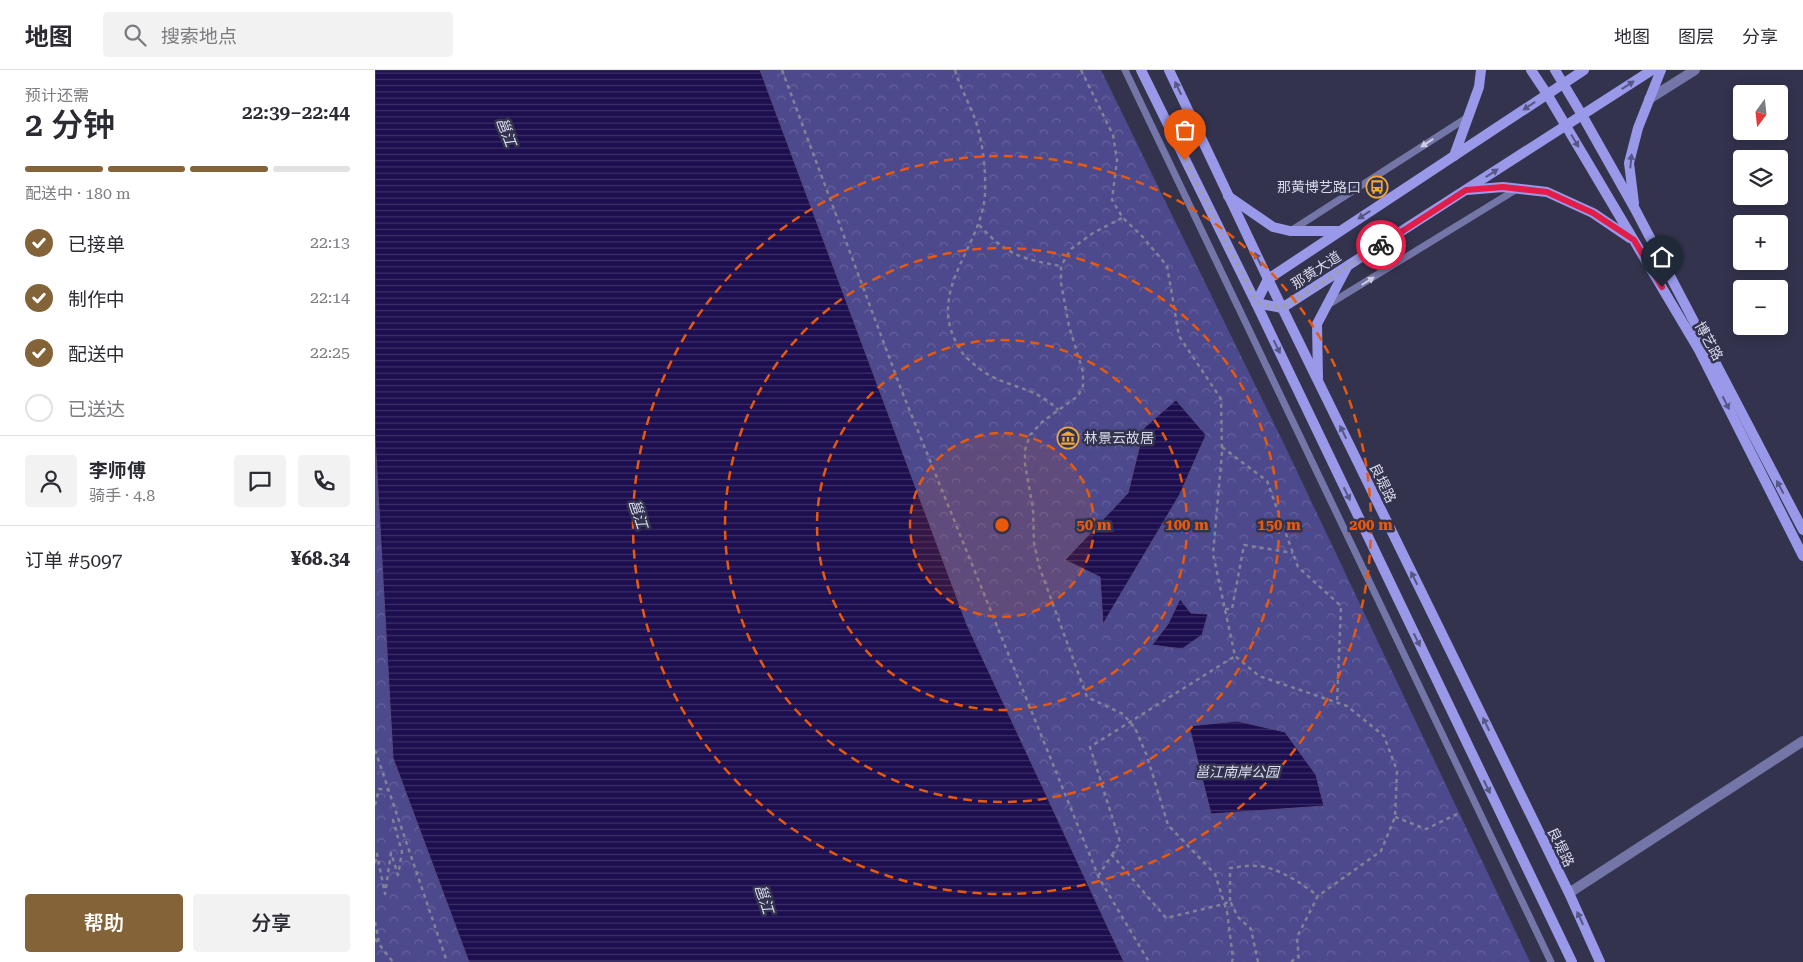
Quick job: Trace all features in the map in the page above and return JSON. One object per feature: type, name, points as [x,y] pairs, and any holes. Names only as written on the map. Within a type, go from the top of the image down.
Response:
[{"type":"main road","points":[[1141,70],[1257,303],[1572,962]]},
{"type":"main road","name":"良堤路","points":[[1169,70],[1282,308],[1569,893],[1600,962]]},
{"type":"main road","points":[[1454,156],[1479,87],[1481,70]]},
{"type":"main road","name":"博艺路","points":[[1531,70],[1699,350],[1803,556]]},
{"type":"main road","name":"博艺路","points":[[1555,70],[1635,209],[1803,530]]},
{"type":"main road","name":"那黄大道","points":[[1257,303],[1268,279],[1584,70]]},
{"type":"main road","name":"那黄大道","points":[[1282,308],[1652,70]]},
{"type":"main road","points":[[1635,209],[1629,163],[1638,128],[1661,70]]},
{"type":"main road","points":[[1466,190],[1503,187],[1547,192],[1593,213],[1634,240]]},
{"type":"main road","points":[[1228,196],[1273,227],[1290,231],[1340,231]]},
{"type":"main road","points":[[1318,381],[1317,324],[1348,266]]},
{"type":"main road","points":[[1257,303],[1282,308]]},
{"type":"street","points":[[1649,99],[1695,70]]},
{"type":"street","points":[[1569,893],[1803,741]]},
{"type":"lane","points":[[1125,70],[1551,962]]},
{"type":"lane","points":[[1290,231],[1468,117]]},
{"type":"lane","points":[[1326,307],[1517,189]]},
{"type":"path","points":[[782,70],[901,389],[1099,876],[1149,962]]},
{"type":"path","points":[[955,70],[976,121],[983,154],[985,195],[979,224],[956,270],[949,298],[950,330],[963,354],[990,376],[1031,391],[1048,400],[1058,410]]},
{"type":"path","points":[[1081,70],[1113,135],[1117,160],[1112,200],[1123,218],[1167,266],[1179,336],[1221,399],[1222,447],[1213,554],[1235,656],[1259,676],[1347,706],[1384,736],[1397,771],[1395,817],[1381,851],[1318,896],[1297,937],[1299,962]]},
{"type":"path","points":[[1123,218],[1093,233],[1071,249],[1061,266],[1061,283],[1069,326],[1083,372],[1083,386],[1078,396],[1043,422],[1030,435],[1025,450],[1025,464],[1033,509],[1034,543],[1046,587],[1087,697],[1123,714],[1135,728],[1147,756],[1168,825],[1215,874],[1224,904],[1233,958],[1232,962]]},
{"type":"path","points":[[979,224],[997,243],[1015,255],[1035,262],[1061,266]]},
{"type":"path","points":[[1222,447],[1267,481],[1298,567],[1341,606],[1337,703]]},
{"type":"path","points":[[1225,609],[1232,609],[1244,544],[1293,553]]},
{"type":"path","points":[[1099,876],[1120,842],[1090,746],[1235,656]]},
{"type":"path","points":[[375,750],[447,962]]},
{"type":"path","points":[[375,805],[379,789],[389,790]]},
{"type":"path","points":[[1395,817],[1427,829],[1459,813]]},
{"type":"path","points":[[375,863],[377,854],[385,894],[391,853],[398,875],[403,852],[393,820],[398,818]]},
{"type":"path","points":[[1112,855],[1167,918],[1230,901]]},
{"type":"path","points":[[1258,962],[1251,929],[1238,917],[1230,901],[1230,868],[1258,866],[1269,868],[1304,884],[1318,896]]},
{"type":"path","points":[[375,922],[379,944]]},
{"type":"path","points":[[375,939],[393,962]]},
{"type":"path","points":[[1291,962],[1299,956]]},
{"type":"green space","name":"邕江南岸公园","points":[[760,70],[1101,70],[1284,444],[1530,962],[1124,962],[967,625]]},
{"type":"green space","points":[[375,437],[393,758],[469,962],[375,962]]},
{"type":"water","name":"邕江","points":[[375,70],[760,70],[967,625],[1124,962],[469,962],[393,758],[375,437]]},
{"type":"water","points":[[1176,400],[1206,435],[1180,494],[1103,624],[1100,577],[1065,560],[1128,493],[1144,428]]},
{"type":"water","points":[[1180,599],[1191,613],[1208,614],[1202,635],[1182,649],[1152,645],[1168,624]]},
{"type":"water","points":[[1237,721],[1285,732],[1316,775],[1324,806],[1211,814],[1189,726]]},
{"type":"way so far","points":[[1185,160],[1257,303],[1282,308],[1381,245]]},
{"type":"place","name":"那黄博艺路口","points":[[1377,187]]},
{"type":"place","name":"林景云故居","points":[[1068,438]]},
{"type":"route","points":[[1381,245],[1466,190],[1503,187],[1547,192],[1593,213],[1634,240],[1662,287]]}]
